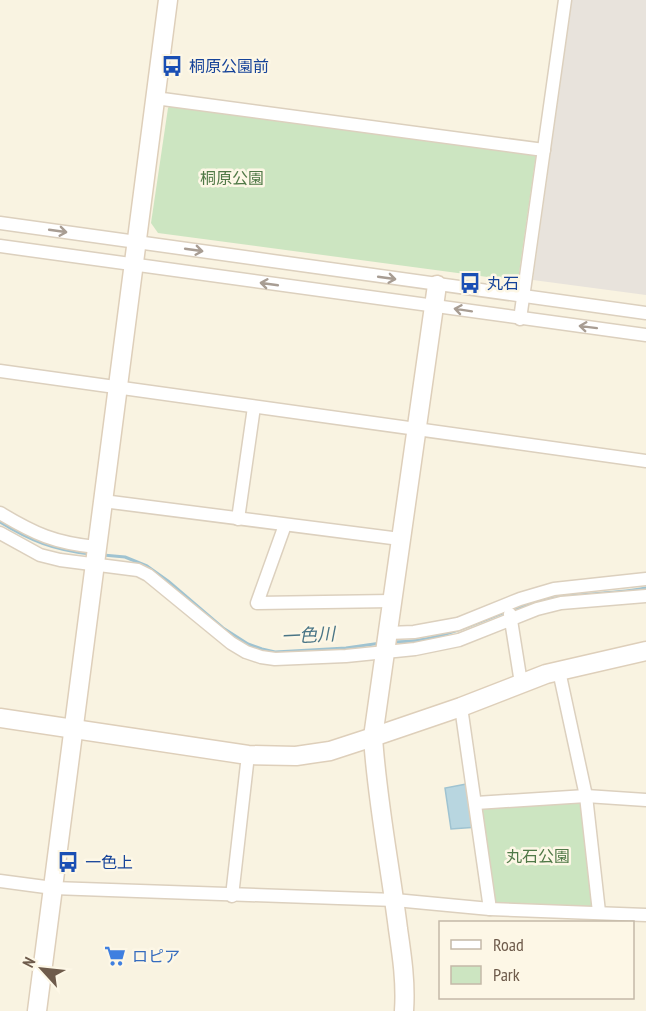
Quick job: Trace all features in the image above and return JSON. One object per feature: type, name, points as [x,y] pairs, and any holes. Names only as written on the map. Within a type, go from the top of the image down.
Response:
[{"type":"street","points":[[37,1011],[168,0]]},
{"type":"street","points":[[520,319],[565,0]]},
{"type":"street","points":[[155,98],[544,150]]},
{"type":"street","points":[[0,223],[646,313]]},
{"type":"street","points":[[0,246],[646,335]]},
{"type":"street","points":[[404,1011],[406,990],[395,900],[374,767],[373,737],[437,285]]},
{"type":"street","points":[[0,372],[646,461]]},
{"type":"street","points":[[238,519],[254,407]]},
{"type":"street","points":[[103,501],[400,538]]},
{"type":"street","points":[[0,513],[55,541],[148,575],[225,638],[246,652],[275,659],[322,657],[387,643],[414,632],[458,624],[508,603],[554,589],[646,579]]},
{"type":"street","points":[[285,525],[257,603],[392,601]]},
{"type":"street","points":[[0,533],[40,555],[60,560],[95,556]]},
{"type":"street","points":[[387,643],[435,646],[459,640],[537,609],[561,603],[646,596]]},
{"type":"street","points":[[508,603],[521,684]]},
{"type":"street","points":[[0,718],[248,755],[296,756],[330,751],[559,671],[646,651]]},
{"type":"street","points":[[559,671],[586,796],[599,912]]},
{"type":"street","points":[[460,707],[490,909]]},
{"type":"street","points":[[232,896],[248,755]]},
{"type":"street","points":[[476,803],[586,796],[646,800]]},
{"type":"street","points":[[0,881],[53,888],[395,900],[490,909],[646,915]]},
{"type":"shaded area","points":[[572,0],[646,0],[646,295],[533,280]]},
{"type":"green space","name":"桐原公園","points":[[171,104],[536,155],[518,281],[158,233],[151,223],[168,108]]},
{"type":"green space","name":"丸石公園","points":[[586,796],[599,912],[490,909],[476,803]]},
{"type":"water","points":[[472,783],[478,827],[451,829],[445,788]]},
{"type":"waterway","name":"一色川","points":[[0,522],[43,544],[90,554]]},
{"type":"waterway","name":"一色川","points":[[103,555],[125,557],[147,566],[223,628],[248,644],[262,649],[275,652],[346,648],[381,643]]},
{"type":"waterway","name":"一色川","points":[[394,642],[433,637],[521,606],[553,598],[646,588]]},
{"type":"place","name":"桐原公園前","points":[[172,66]]},
{"type":"place","name":"丸石","points":[[470,283]]},
{"type":"place","name":"一色上","points":[[68,862]]},
{"type":"place","name":"ロピア","points":[[115,956]]}]
